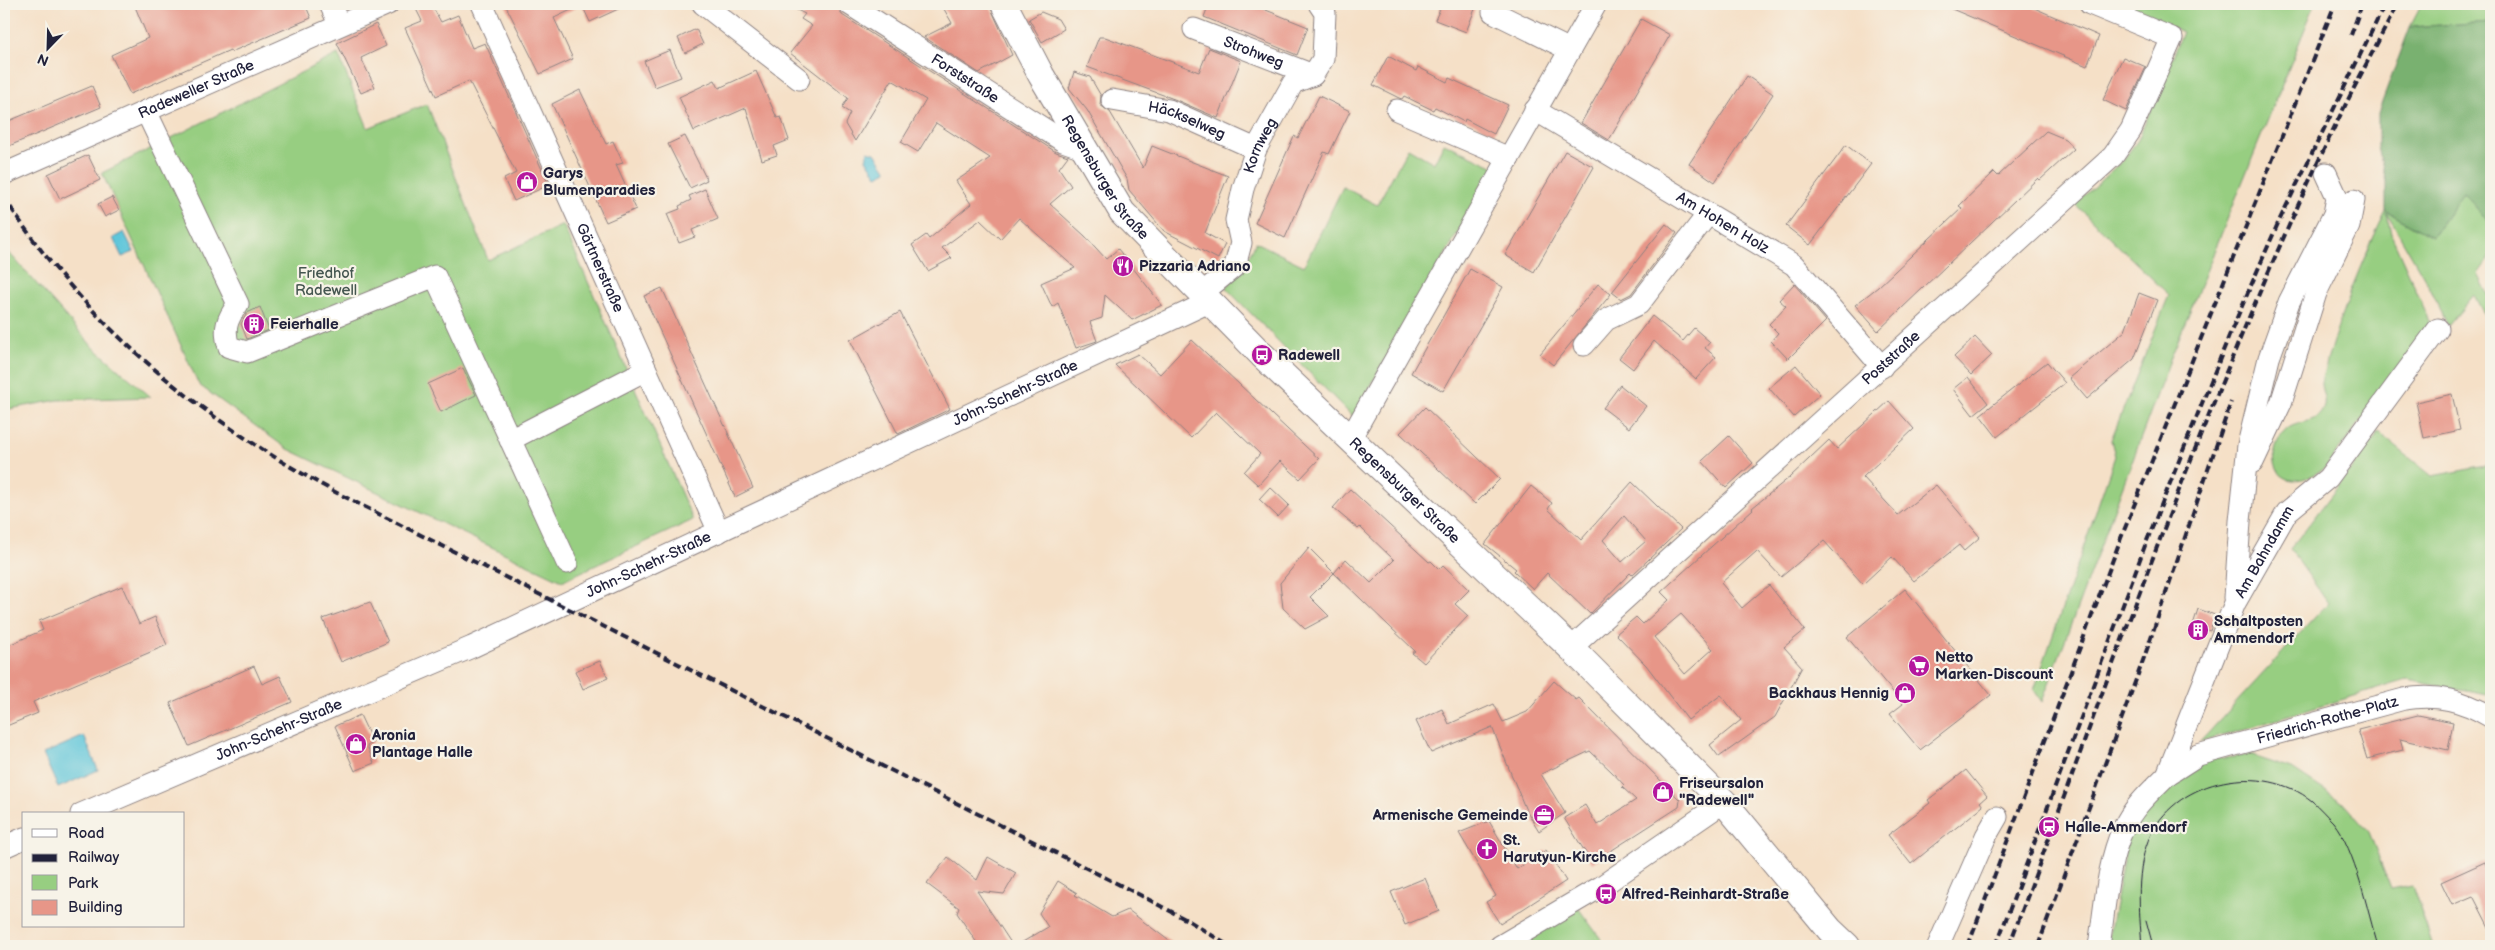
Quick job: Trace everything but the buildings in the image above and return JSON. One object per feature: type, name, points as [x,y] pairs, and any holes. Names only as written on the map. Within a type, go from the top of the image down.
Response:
[{"type":"main road","name":"Regensburger Straße","points":[[1004,4],[1083,148],[1122,212],[1205,298],[1350,439],[1572,648],[1724,802],[1830,930],[1847,946]]},
{"type":"street","points":[[330,4],[339,24]]},
{"type":"street","name":"Radeweller Straße","points":[[4,174],[339,24],[388,4]]},
{"type":"street","name":"Gärtnerstraße","points":[[482,4],[719,532]]},
{"type":"street","points":[[703,4],[799,78]]},
{"type":"street","name":"Forststraße","points":[[849,4],[1063,141],[1083,148]]},
{"type":"street","points":[[1313,75],[1323,59],[1325,13],[1319,4]]},
{"type":"street","points":[[1350,439],[1596,4]]},
{"type":"street","name":"Poststraße","points":[[1572,648],[2112,156],[2131,130],[2172,38],[2090,4]]},
{"type":"street","points":[[1493,12],[1570,50]]},
{"type":"street","name":"Strohweg","points":[[1194,29],[1313,75]]},
{"type":"street","name":"Kornweg","points":[[1205,298],[1234,266],[1241,243],[1236,220],[1243,189],[1256,150],[1293,83],[1313,75]]},
{"type":"street","name":"Häckselweg","points":[[1112,100],[1169,110],[1256,150]]},
{"type":"street","points":[[1397,110],[1509,158]]},
{"type":"street","name":"Am Hohen Holz","points":[[1535,110],[1794,266],[1882,367]]},
{"type":"street","points":[[146,111],[238,304],[229,316],[224,332],[230,347],[247,352],[435,276],[567,563]]},
{"type":"street","points":[[2235,603],[2248,445],[2269,358],[2289,302],[2334,214],[2337,197],[2326,174]]},
{"type":"street","points":[[2244,483],[2281,403],[2316,293],[2349,226],[2354,200]]},
{"type":"street","points":[[1584,345],[1606,320],[1639,304],[1708,214]]},
{"type":"street","name":"John-Schehr-Straße","points":[[86,812],[472,647],[719,532],[1205,298]]},
{"type":"street","name":"Am Bahndamm","points":[[2099,946],[2116,850],[2123,828],[2146,796],[2167,776],[2235,603],[2287,512],[2328,478],[2438,328]]},
{"type":"street","points":[[510,440],[646,370]]},
{"type":"street","name":"Friedrich-Rothe-Platz","points":[[2167,776],[2198,755],[2404,699],[2426,696],[2451,698],[2475,707],[2491,717]]},
{"type":"street","points":[[1500,946],[1602,886],[1724,802]]},
{"type":"street","points":[[1938,946],[1986,836],[1997,817]]},
{"type":"street","points":[[4,847],[22,839]]},
{"type":"green space","points":[[2118,4],[2315,4],[2170,360],[2042,702],[2034,690],[2115,456],[2111,440],[2169,295],[2075,204],[2123,160],[2138,140],[2183,32]]},
{"type":"green space","points":[[2422,4],[2491,4],[2491,22],[2410,27]]},
{"type":"green space","points":[[2491,22],[2491,224],[2463,193],[2432,237],[2386,211],[2386,182],[2378,146],[2378,113],[2410,27]]},
{"type":"green space","name":"Friedhof Radewell","points":[[338,54],[368,128],[427,104],[488,260],[563,225],[693,520],[562,581],[286,448],[199,385],[102,173]]},
{"type":"green space","points":[[1444,143],[1495,167],[1353,417],[1226,288],[1242,269],[1256,242],[1304,266],[1343,187],[1377,205],[1408,148],[1434,163]]},
{"type":"green space","points":[[2463,193],[2491,224],[2491,256],[2478,274],[2491,300],[2491,328],[2474,295],[2448,326],[2429,286],[2387,213],[2391,234],[2433,328],[2325,468],[2298,480],[2285,477],[2279,473],[2276,465],[2275,453],[2278,441],[2290,427],[2317,417],[2323,409],[2324,402],[2321,383],[2339,323],[2353,285],[2386,211],[2432,237]]},
{"type":"green space","points":[[4,247],[92,346],[151,397],[58,400],[4,410]]},
{"type":"green space","points":[[2379,433],[2432,476],[2491,465],[2491,691],[2487,695],[2407,680],[2199,743],[2328,603],[2290,549]]},
{"type":"green space","points":[[2250,755],[2292,769],[2342,802],[2369,832],[2391,889],[2412,885],[2433,946],[2107,946],[2127,840],[2149,803],[2201,761]]},
{"type":"green space","points":[[1576,905],[1606,946],[1516,946]]},
{"type":"water","points":[[868,151],[875,153],[887,171],[877,176],[866,159]]},
{"type":"water","points":[[124,232],[134,252],[122,257],[113,238]]},
{"type":"water","points":[[84,736],[98,770],[58,788],[43,754]]},
{"type":"tram line","points":[[2142,946],[2139,904],[2140,875],[2142,861],[2151,834],[2164,815],[2181,800],[2201,789],[2224,782],[2247,780],[2270,782],[2292,789],[2312,801],[2333,822],[2341,834],[2354,864],[2378,946]]},
{"type":"tram line","points":[[2146,920],[2153,946]]},
{"type":"railway","points":[[1968,946],[2121,538],[2335,4]]},
{"type":"railway","points":[[2351,35],[2362,4]]},
{"type":"railway","points":[[1996,946],[2146,543],[2229,336],[2279,221],[2385,4]]},
{"type":"railway","points":[[2009,946],[2159,542],[2239,342],[2281,243],[2326,145],[2398,4]]},
{"type":"railway","points":[[4,197],[36,244],[72,288],[111,329],[152,367],[196,403],[242,436],[290,466],[339,494],[1140,895],[1189,921],[1229,946]]},
{"type":"railway","points":[[2038,946],[2145,655],[2231,402]]},
{"type":"place","name":"Garys Blumenparadies","points":[[527,182]]},
{"type":"place","name":"Pizzaria Adriano","points":[[1123,266]]},
{"type":"place","name":"Feierhalle","points":[[254,324]]},
{"type":"place","name":"Radewell","points":[[1262,355]]},
{"type":"place","name":"Schaltposten Ammendorf","points":[[2198,630]]},
{"type":"place","name":"Netto Marken-Discount","points":[[1919,666]]},
{"type":"place","name":"Backhaus Hennig","points":[[1905,693]]},
{"type":"place","name":"Aronia Plantage Halle","points":[[356,744]]},
{"type":"place","name":"Friseursalon \"Radewell\"","points":[[1663,792]]},
{"type":"place","name":"Armenische Gemeinde","points":[[1544,815]]},
{"type":"place","name":"Halle-Ammendorf","points":[[2049,827]]},
{"type":"place","name":"St. Harutyun-Kirche","points":[[1487,849]]},
{"type":"place","name":"Alfred-Reinhardt-Straße","points":[[1606,894]]}]
